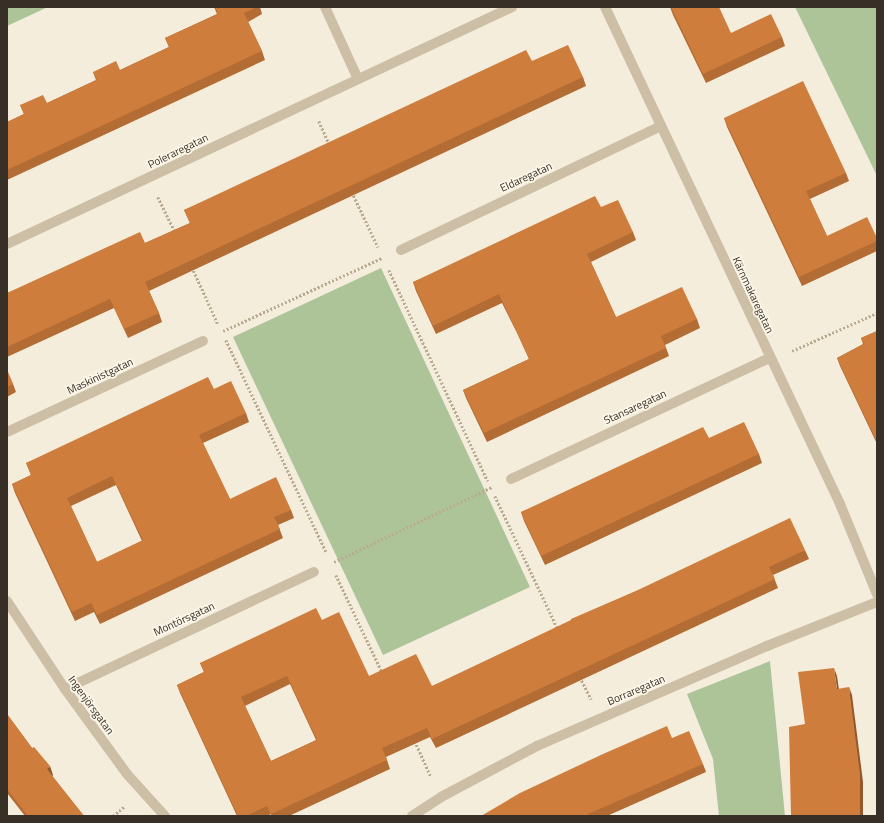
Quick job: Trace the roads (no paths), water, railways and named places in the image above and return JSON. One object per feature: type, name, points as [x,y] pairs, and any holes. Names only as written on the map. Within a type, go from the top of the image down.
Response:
[{"type":"street","points":[[325,7],[358,79]]},
{"type":"street","name":"Poleraregatan","points":[[7,244],[512,7]]},
{"type":"street","name":"Kärnmakaregatan","points":[[605,7],[769,358],[840,504],[877,594]]},
{"type":"street","name":"Eldaregatan","points":[[401,250],[661,126]]},
{"type":"street","name":"Maskinistgatan","points":[[7,432],[203,341]]},
{"type":"street","name":"Stansaregatan","points":[[511,479],[769,358]]},
{"type":"street","name":"Montörsgatan","points":[[65,689],[314,572]]},
{"type":"street","name":"Ingenjörsgatan","points":[[7,601],[65,689],[127,774],[165,816]]},
{"type":"street","name":"Borraregatan","points":[[412,816],[441,797],[537,746],[767,646],[877,602]]}]
